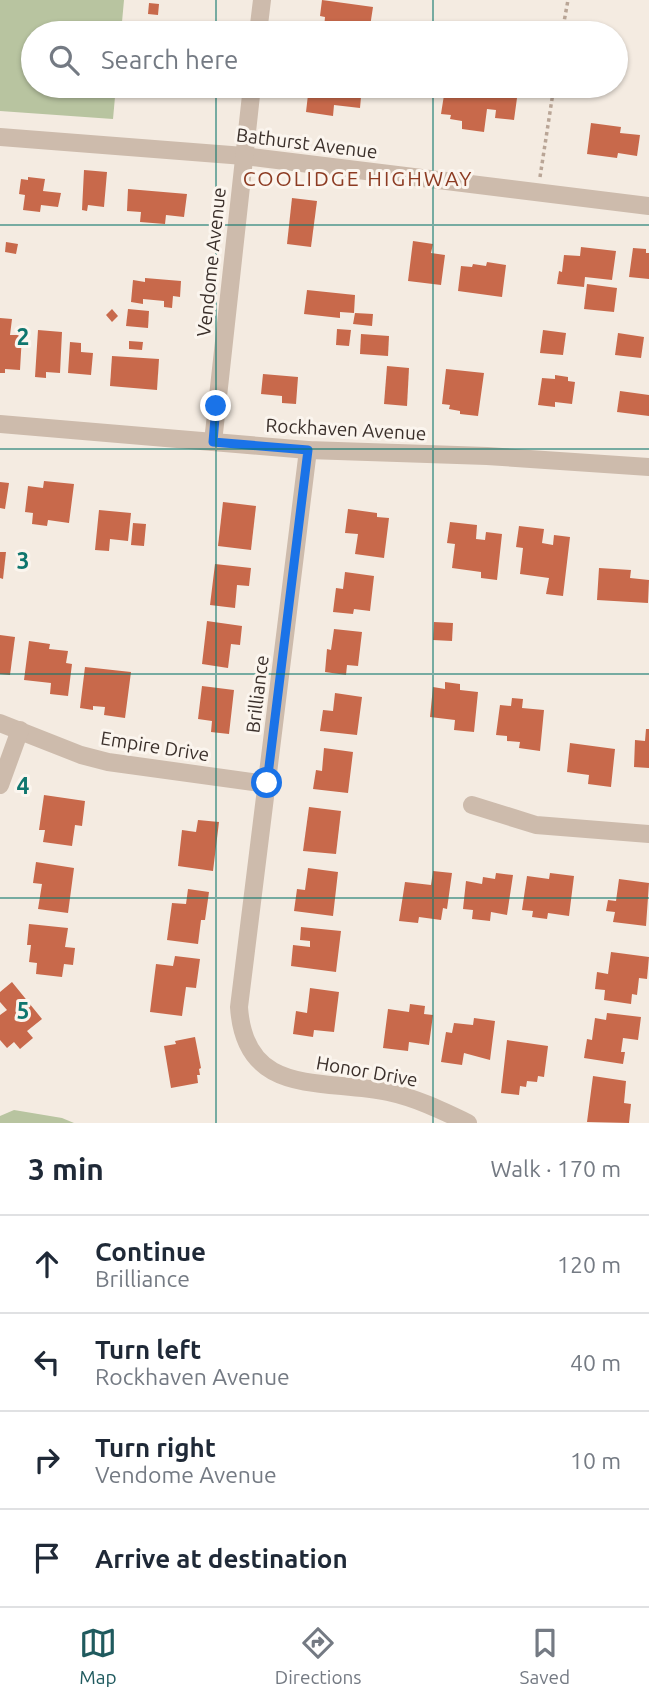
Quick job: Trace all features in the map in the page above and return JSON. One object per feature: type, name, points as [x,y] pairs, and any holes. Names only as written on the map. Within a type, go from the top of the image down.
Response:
[{"type":"street","points":[[259,21],[262,0]]},
{"type":"street","name":"Vendome Avenue","points":[[213,442],[251,98]]},
{"type":"street","name":"Bathurst Avenue","points":[[0,137],[244,156],[649,206]]},
{"type":"street","name":"Rockhaven Avenue","points":[[0,424],[308,450],[487,456],[649,467]]},
{"type":"street","name":"Brilliance","points":[[260,1062],[246,1044],[240,1028],[239,1007],[308,450]]},
{"type":"street","name":"Empire Drive","points":[[0,723],[108,762],[267,783]]},
{"type":"street","points":[[0,785],[20,730]]},
{"type":"street","points":[[472,805],[544,826],[649,834]]},
{"type":"street","name":"Honor Drive","points":[[260,1062],[269,1070],[289,1079],[384,1091],[408,1097],[468,1123]]},
{"type":"path","points":[[564,21],[568,0]]},
{"type":"path","points":[[542,159],[552,98]]},
{"type":"green space","points":[[0,0],[124,0],[122,21],[21,21],[21,98],[115,98],[113,119],[0,111]]},
{"type":"green space","points":[[14,1110],[62,1118],[74,1123],[0,1123],[0,1116]]},
{"type":"building","points":[[322,0],[373,7],[371,21],[325,21],[325,17],[320,16]]},
{"type":"building","points":[[149,3],[159,4],[158,15],[148,14]]},
{"type":"building","points":[[308,98],[361,98],[360,108],[334,105],[333,116],[306,112]]},
{"type":"building","points":[[444,98],[517,98],[514,120],[495,118],[496,110],[487,109],[484,132],[462,129],[462,121],[450,119],[451,115],[441,114]]},
{"type":"building","points":[[591,123],[621,127],[620,133],[640,135],[637,156],[618,153],[617,158],[587,154]]},
{"type":"building","points":[[84,170],[107,172],[104,207],[88,205],[87,211],[82,210]]},
{"type":"building","points":[[28,177],[45,179],[43,191],[61,193],[58,207],[41,205],[40,212],[23,210],[25,195],[19,194],[21,179],[28,180]]},
{"type":"building","points":[[128,189],[187,194],[184,217],[166,215],[165,224],[140,222],[141,212],[127,211]]},
{"type":"building","points":[[292,198],[317,201],[311,247],[287,244]]},
{"type":"building","points":[[413,241],[433,244],[431,253],[445,255],[441,285],[408,281]]},
{"type":"building","points":[[6,242],[18,244],[16,254],[5,252]]},
{"type":"building","points":[[581,247],[616,251],[612,280],[585,277],[584,287],[557,284],[564,255],[580,256]]},
{"type":"building","points":[[633,248],[646,249],[646,253],[649,253],[649,279],[629,277]]},
{"type":"building","points":[[487,262],[506,265],[502,297],[458,291],[461,266],[486,266]]},
{"type":"building","points":[[145,278],[181,281],[180,297],[173,296],[172,308],[164,307],[164,301],[143,299],[143,304],[131,302],[133,280],[145,282]]},
{"type":"building","points":[[587,284],[617,288],[614,312],[584,309]]},
{"type":"building","points":[[307,290],[355,295],[354,313],[340,312],[340,318],[304,314]]},
{"type":"building","points":[[112,309],[118,316],[112,322],[106,315]]},
{"type":"building","points":[[128,309],[149,311],[148,328],[126,326]]},
{"type":"building","points":[[355,313],[373,314],[372,326],[353,324]]},
{"type":"building","points":[[0,318],[12,319],[10,335],[22,335],[20,370],[5,369],[5,373],[0,373]]},
{"type":"building","points":[[337,329],[351,330],[349,346],[336,345]]},
{"type":"building","points":[[38,330],[62,332],[60,373],[46,372],[46,378],[35,377]]},
{"type":"building","points":[[543,330],[566,333],[563,355],[540,353]]},
{"type":"building","points":[[618,333],[644,337],[641,358],[615,355]]},
{"type":"building","points":[[361,334],[389,336],[388,356],[360,354]]},
{"type":"building","points":[[129,341],[143,342],[142,350],[129,349]]},
{"type":"building","points":[[70,342],[81,343],[81,352],[93,353],[91,375],[68,373]]},
{"type":"building","points":[[112,356],[159,359],[157,390],[110,386]]},
{"type":"building","points":[[387,366],[409,368],[407,406],[384,404]]},
{"type":"building","points":[[446,369],[484,373],[478,416],[460,414],[460,411],[449,409],[450,405],[442,404]]},
{"type":"building","points":[[263,374],[298,377],[296,404],[282,403],[282,396],[261,394]]},
{"type":"building","points":[[555,375],[568,377],[568,381],[575,382],[572,404],[555,402],[555,407],[538,405],[542,378],[555,379]]},
{"type":"building","points":[[620,391],[649,395],[649,416],[617,412]]},
{"type":"building","points":[[44,481],[74,484],[69,523],[48,520],[47,526],[32,524],[33,513],[25,512],[28,486],[43,488]]},
{"type":"building","points":[[0,482],[9,483],[5,509],[0,508]]},
{"type":"building","points":[[223,502],[256,506],[251,550],[218,546]]},
{"type":"building","points":[[348,509],[377,513],[377,517],[389,518],[384,558],[355,554],[358,534],[345,533]]},
{"type":"building","points":[[99,510],[131,513],[128,541],[110,539],[109,551],[95,550]]},
{"type":"building","points":[[450,522],[477,525],[476,539],[485,540],[486,532],[502,534],[497,580],[481,578],[481,572],[452,568],[455,544],[447,543]]},
{"type":"building","points":[[133,523],[146,524],[144,546],[131,545]]},
{"type":"building","points":[[519,526],[544,529],[542,543],[553,545],[554,535],[570,537],[563,596],[546,594],[549,578],[520,574],[523,548],[516,547]]},
{"type":"building","points":[[0,552],[6,552],[3,579],[0,578]]},
{"type":"building","points":[[215,564],[251,568],[249,586],[237,585],[235,608],[210,605]]},
{"type":"building","points":[[599,568],[631,570],[630,578],[649,580],[648,603],[597,600]]},
{"type":"building","points":[[345,572],[374,576],[370,611],[354,609],[353,614],[333,612],[336,588],[343,589]]},
{"type":"building","points":[[207,621],[242,626],[240,645],[231,644],[228,668],[202,664]]},
{"type":"building","points":[[434,622],[453,623],[452,641],[433,640]]},
{"type":"building","points":[[334,629],[362,632],[358,666],[347,665],[346,675],[325,672],[327,649],[331,650]]},
{"type":"building","points":[[0,635],[15,637],[10,675],[0,674]]},
{"type":"building","points":[[29,641],[50,644],[49,649],[68,651],[66,663],[72,664],[68,696],[50,694],[51,683],[24,680]]},
{"type":"building","points":[[85,667],[131,672],[125,718],[104,715],[105,707],[93,706],[93,710],[80,708]]},
{"type":"building","points":[[445,682],[460,684],[460,690],[478,692],[474,732],[454,730],[455,720],[430,717],[433,687],[445,689]]},
{"type":"building","points":[[202,686],[234,690],[229,734],[211,732],[212,721],[198,719]]},
{"type":"building","points":[[335,693],[362,697],[357,735],[320,731],[323,710],[333,711]]},
{"type":"building","points":[[512,698],[523,699],[522,708],[544,710],[540,751],[519,748],[520,742],[507,741],[507,736],[496,735],[500,705],[511,706]]},
{"type":"building","points":[[646,729],[649,729],[649,768],[634,767],[635,740],[645,741]]},
{"type":"building","points":[[570,743],[615,749],[611,787],[588,784],[589,775],[567,772]]},
{"type":"building","points":[[324,748],[353,752],[348,793],[313,789],[316,770],[322,771]]},
{"type":"building","points":[[44,795],[85,801],[82,826],[75,825],[72,846],[43,842],[45,830],[39,830]]},
{"type":"building","points":[[309,807],[341,811],[336,854],[303,851]]},
{"type":"building","points":[[198,820],[219,822],[213,871],[178,866],[182,830],[196,832]]},
{"type":"building","points":[[36,862],[74,868],[68,913],[38,909],[42,884],[33,883]]},
{"type":"building","points":[[308,868],[338,872],[333,916],[294,911],[297,889],[305,890]]},
{"type":"building","points":[[433,871],[452,873],[447,909],[443,908],[441,920],[419,917],[418,923],[399,921],[405,882],[431,885]]},
{"type":"building","points":[[496,873],[513,875],[507,915],[491,912],[490,921],[472,919],[473,910],[463,909],[466,881],[482,884],[483,877],[495,879]]},
{"type":"building","points":[[550,873],[574,876],[569,916],[548,913],[547,919],[532,917],[533,911],[522,910],[527,876],[549,879]]},
{"type":"building","points":[[619,879],[649,883],[646,926],[613,922],[615,912],[606,911],[608,900],[616,901]]},
{"type":"building","points":[[188,889],[209,892],[198,944],[167,940],[172,903],[186,904]]},
{"type":"building","points":[[29,924],[68,928],[65,947],[75,948],[73,965],[64,964],[62,977],[36,974],[37,963],[29,962]]},
{"type":"building","points":[[301,927],[341,931],[336,972],[291,966],[293,945],[310,947],[310,941],[300,940]]},
{"type":"building","points":[[611,952],[649,957],[647,979],[639,978],[637,995],[632,994],[631,1004],[604,1000],[605,990],[595,989],[597,972],[608,974]]},
{"type":"building","points":[[175,956],[200,959],[196,988],[186,987],[182,1016],[150,1012],[156,964],[173,966]]},
{"type":"building","points":[[12,982],[42,1019],[27,1031],[33,1038],[20,1049],[14,1042],[7,1048],[0,1040],[0,1015],[7,1010],[0,1002],[0,992]]},
{"type":"building","points":[[310,988],[339,992],[334,1032],[314,1030],[313,1037],[293,1034],[296,1011],[307,1013]]},
{"type":"building","points":[[410,1004],[425,1006],[424,1014],[433,1015],[429,1045],[409,1042],[408,1051],[383,1048],[388,1009],[409,1012]]},
{"type":"building","points":[[607,1013],[641,1017],[638,1040],[623,1038],[623,1064],[584,1058],[587,1039],[592,1040],[595,1018],[606,1020]]},
{"type":"building","points":[[474,1018],[495,1021],[490,1060],[464,1053],[462,1065],[441,1062],[446,1032],[452,1033],[454,1023],[473,1025]]},
{"type":"building","points":[[195,1037],[201,1068],[200,1075],[197,1075],[198,1083],[171,1088],[164,1046]]},
{"type":"building","points":[[507,1040],[548,1046],[544,1077],[538,1076],[537,1082],[527,1081],[526,1087],[520,1086],[519,1095],[501,1093]]},
{"type":"building","points":[[593,1076],[626,1081],[624,1103],[631,1104],[629,1123],[587,1122]]},
{"type":"district","name":"COOLIDGE HIGHWAY","points":[[358,178]]},
{"type":"route","points":[[216,406],[213,442],[308,450],[267,783]]}]
